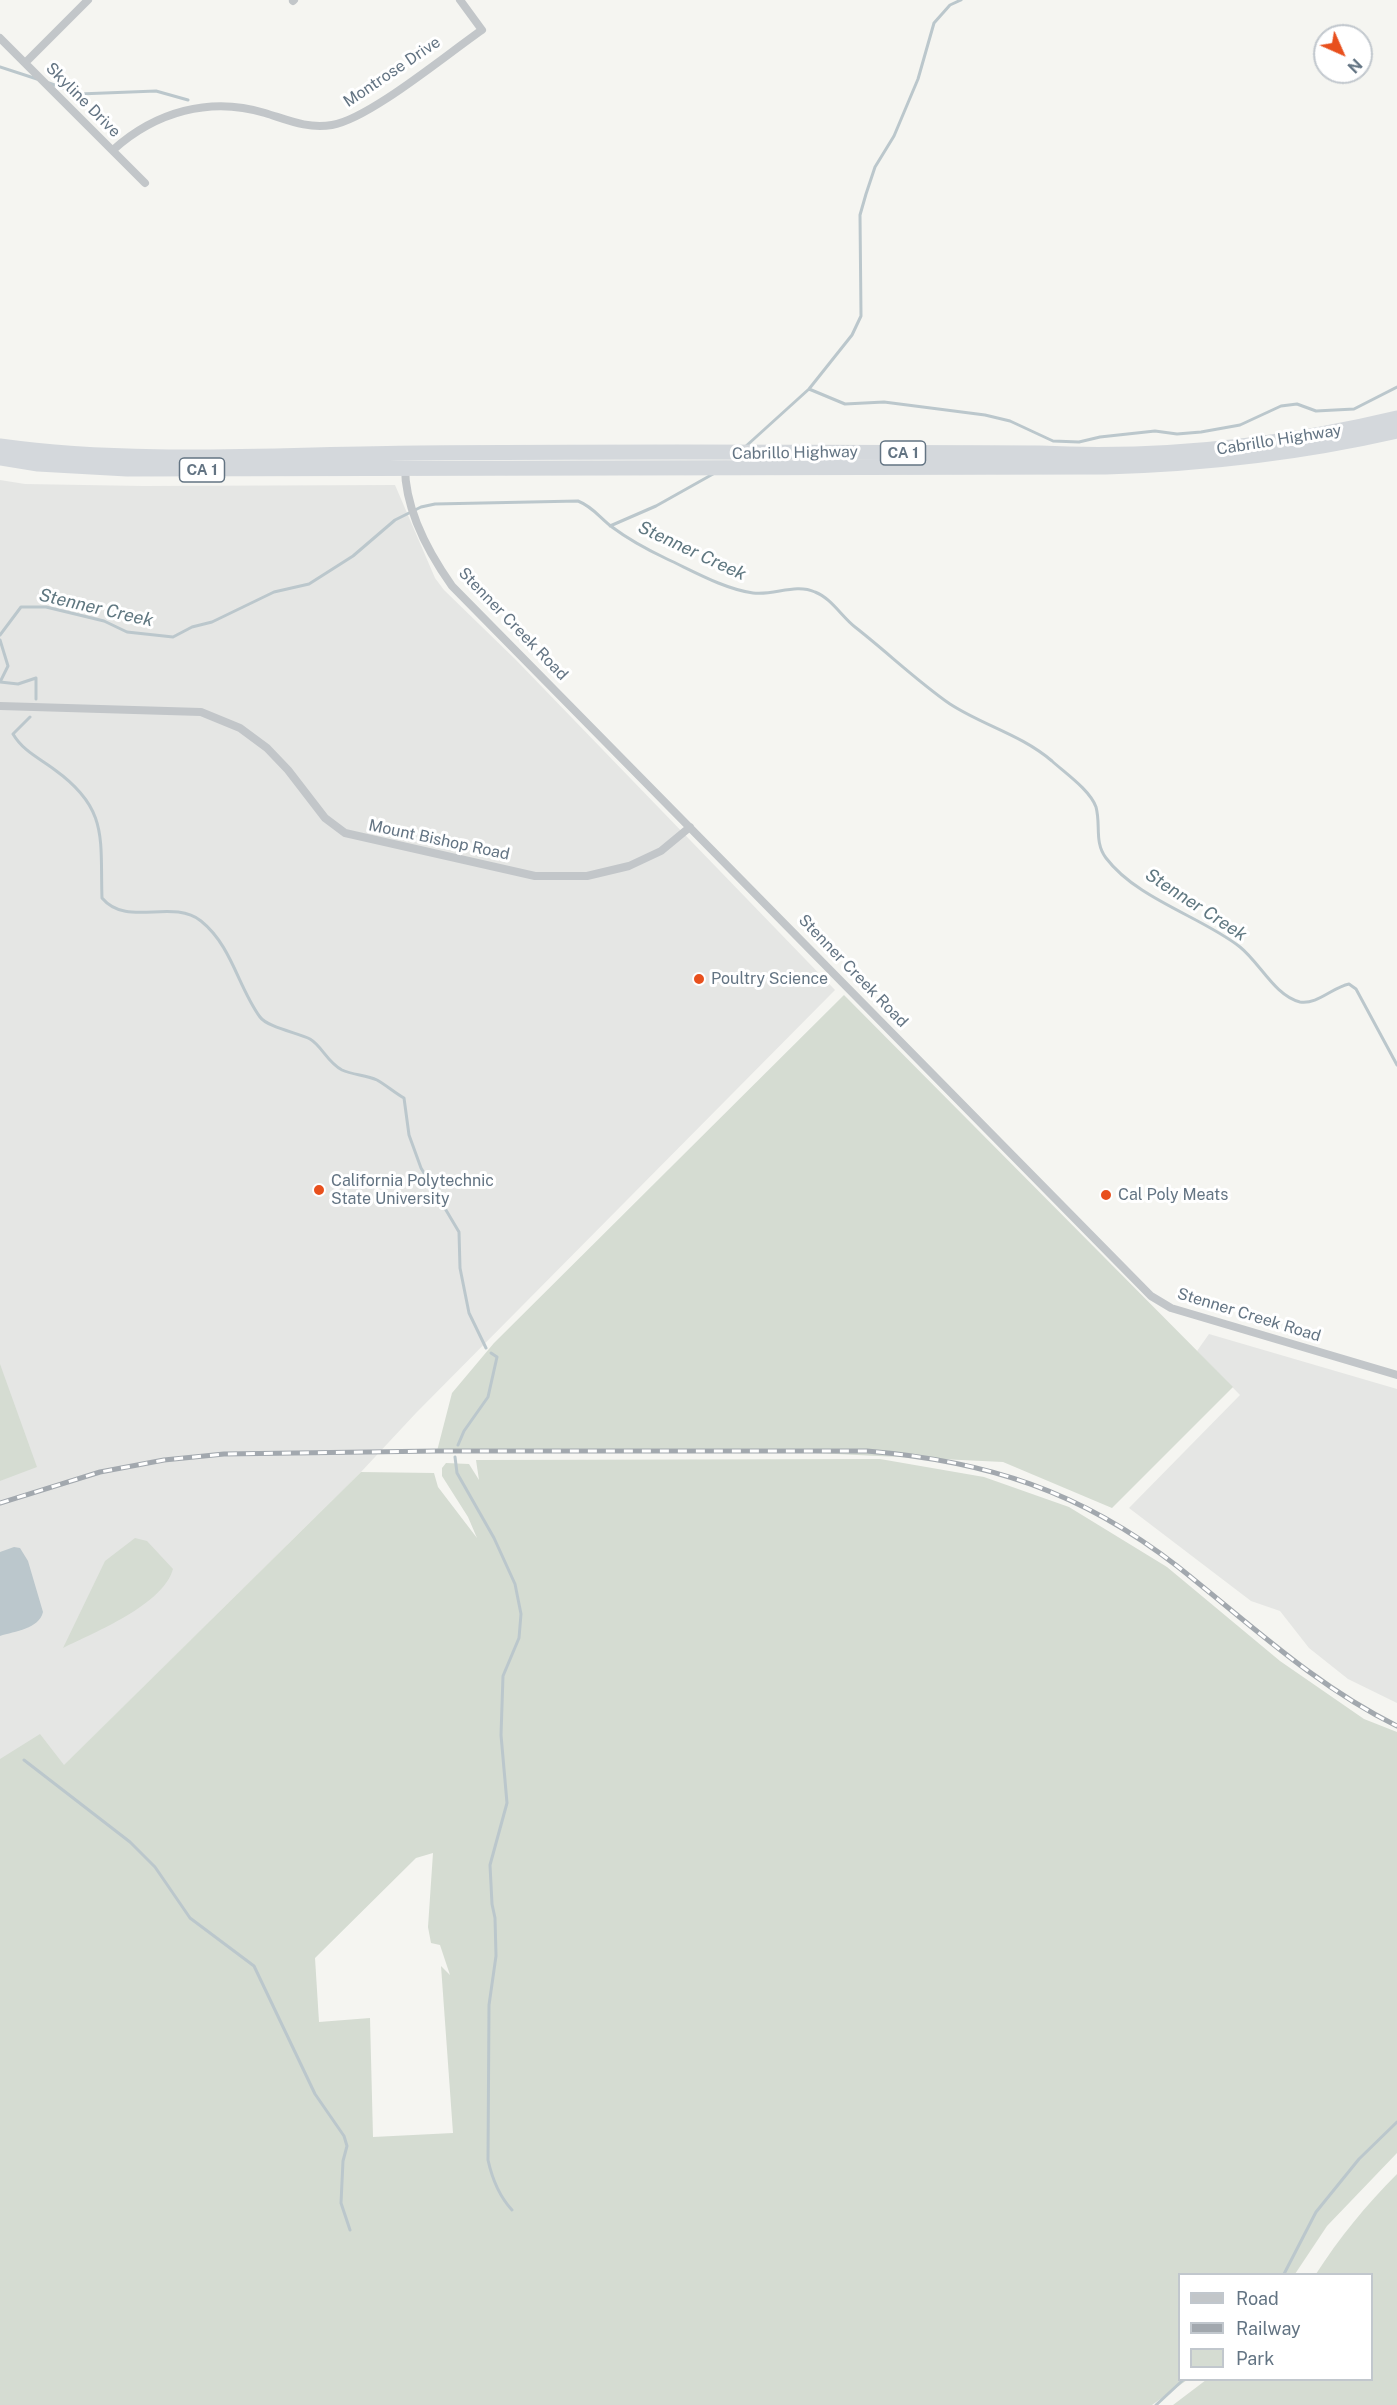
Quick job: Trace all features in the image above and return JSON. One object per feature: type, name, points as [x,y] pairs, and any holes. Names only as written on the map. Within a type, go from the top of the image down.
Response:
[{"type":"highway","name":"Cabrillo Highway","points":[[405,453],[939,453],[1097,456],[1216,451],[1340,432],[1397,418]]},
{"type":"highway","name":"Cabrillo Highway","points":[[405,470],[1140,466],[1256,457],[1350,442],[1397,431]]},
{"type":"highway","name":"CA 1","points":[[0,446],[40,452],[124,456],[405,453]]},
{"type":"highway","name":"CA 1","points":[[0,458],[50,465],[127,469],[405,470]]},
{"type":"street","points":[[25,63],[88,0]]},
{"type":"street","name":"Montrose Drive","points":[[113,150],[141,128],[157,119],[210,106],[246,108],[306,126],[342,123],[366,111],[482,30],[460,0]]},
{"type":"street","name":"Skyline Drive","points":[[0,38],[146,183]]},
{"type":"street","name":"Stenner Creek Road","points":[[405,453],[407,500],[452,586],[1151,1296],[1171,1308],[1397,1375]]},
{"type":"street","name":"Mount Bishop Road","points":[[0,706],[201,712],[240,728],[267,748],[288,770],[325,818],[345,833],[535,876],[587,876],[629,866],[661,851],[690,827]]},
{"type":"shaded area","name":"California Polytechnic State University","points":[[0,480],[25,484],[143,486],[395,485],[435,578],[444,590],[516,660],[835,990],[416,1413],[361,1472],[0,1829]]},
{"type":"shaded area","points":[[1209,1334],[1397,1389],[1397,1703],[1348,1679],[1309,1648],[1280,1611],[1251,1601],[1129,1508],[1240,1395],[1197,1351]]},
{"type":"shaded area","points":[[14,1547],[20,1548],[28,1561],[43,1612],[41,1618],[32,1626],[0,1636],[0,1552]]},
{"type":"green space","points":[[844,995],[1233,1387],[1112,1508],[1003,1462],[774,1451],[437,1451],[452,1393],[494,1343]]},
{"type":"green space","points":[[0,1364],[37,1467],[0,1481]]},
{"type":"green space","points":[[880,1459],[984,1477],[1069,1507],[1167,1567],[1280,1661],[1364,1719],[1397,1732],[1397,2153],[1327,2226],[1296,2273],[1178,2273],[1178,2381],[1186,2381],[1152,2405],[0,2405],[0,1759],[40,1734],[64,1765],[361,1472],[434,1473],[438,1487],[477,1538],[468,1517],[442,1476],[442,1468],[446,1463],[469,1464],[479,1480],[476,1460]],"holes":[[[433,1853],[428,1927],[431,1943],[440,1945],[450,1975],[441,1966],[453,2133],[373,2137],[370,2018],[319,2022],[315,1958],[416,1858]]]},
{"type":"green space","points":[[135,1538],[147,1541],[173,1569],[167,1582],[142,1606],[63,1648],[105,1561]]},
{"type":"green space","points":[[1397,2174],[1397,2405],[1173,2405],[1205,2381],[1373,2381],[1373,2273],[1317,2273],[1374,2198]]},
{"type":"waterway","points":[[745,447],[809,389],[852,335],[861,316],[860,215],[866,194],[875,167],[894,136],[918,79],[934,23],[950,5],[961,0]]},
{"type":"waterway","points":[[0,67],[37,79]]},
{"type":"waterway","points":[[49,83],[79,94],[156,91],[188,100]]},
{"type":"waterway","points":[[809,389],[845,404],[884,402],[985,415],[1010,421],[1053,441],[1079,442],[1100,437],[1155,431],[1177,434],[1201,432],[1240,425],[1281,406],[1297,404],[1316,411],[1354,409],[1397,387]]},
{"type":"waterway","points":[[610,526],[656,506],[713,474]]},
{"type":"waterway","name":"Stenner Creek","points":[[0,635],[21,607],[46,607],[104,621],[127,632],[173,637],[192,627],[212,622],[274,592],[309,584],[353,556],[395,520],[421,507],[435,504],[578,501],[638,544],[720,584],[753,593],[800,589],[821,595],[855,627],[950,704],[1027,744],[1077,782],[1096,807],[1102,852],[1119,872],[1135,885],[1225,936],[1240,947],[1275,986],[1291,999],[1300,1002],[1313,1001],[1349,984],[1356,989],[1397,1065]]},
{"type":"waterway","name":"Stenner Creek","points":[[0,640],[8,666],[0,682]]},
{"type":"waterway","points":[[0,682],[18,684],[36,678],[36,699]]},
{"type":"waterway","points":[[30,717],[13,734],[26,750],[72,784],[85,798],[93,812],[100,842],[102,898],[112,907],[124,911],[177,912],[201,921],[220,942],[252,1005],[264,1021],[310,1039],[332,1063],[342,1070],[377,1080],[404,1098],[409,1135],[421,1168],[459,1232],[460,1268],[469,1313],[486,1348]]},
{"type":"waterway","points":[[458,1445],[464,1431],[488,1397],[497,1357],[491,1353]]},
{"type":"waterway","points":[[455,1457],[457,1473],[494,1538],[515,1584],[521,1614],[519,1638],[503,1676],[501,1735],[507,1803],[490,1865],[496,1956],[489,2005],[488,2160],[503,2199],[512,2210]]},
{"type":"waterway","points":[[24,1760],[130,1842],[155,1867],[190,1918],[254,1966],[315,2094],[344,2136],[347,2146],[343,2161],[341,2203],[350,2230]]},
{"type":"waterway","points":[[1285,2273],[1316,2212],[1359,2159],[1397,2122]]},
{"type":"waterway","points":[[1156,2405],[1182,2381]]},
{"type":"railway","points":[[0,1503],[100,1472],[164,1460],[224,1454],[437,1451],[867,1451],[911,1456],[992,1472],[1031,1484],[1068,1499],[1105,1518],[1177,1566],[1256,1631],[1338,1692],[1397,1726]]},
{"type":"place","name":"Poultry Science","points":[[699,979]]},
{"type":"place","name":"California Polytechnic State University","points":[[319,1190]]},
{"type":"place","name":"Cal Poly Meats","points":[[1106,1195]]}]
